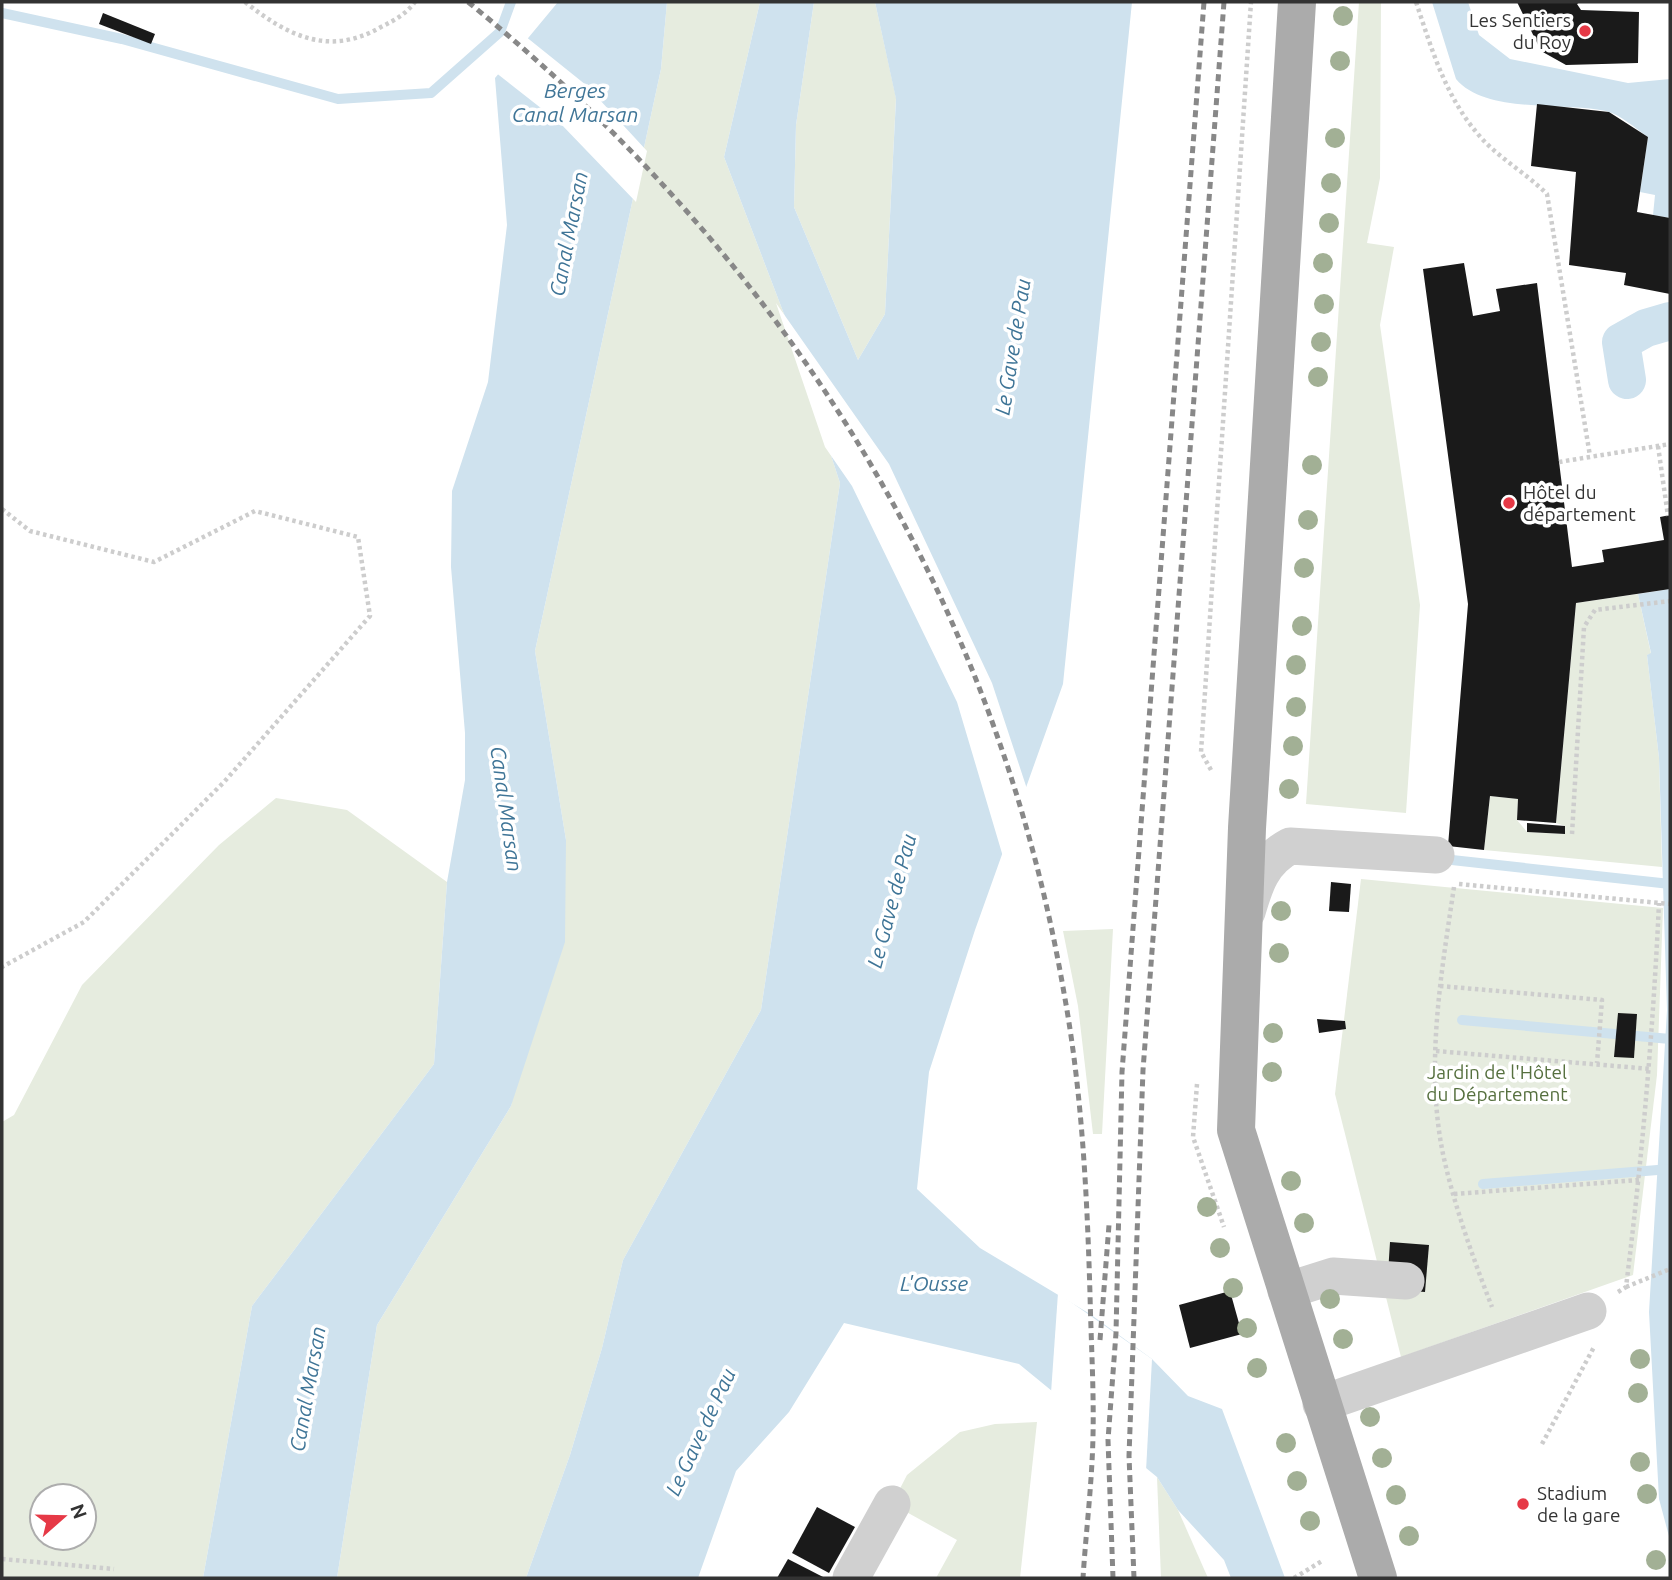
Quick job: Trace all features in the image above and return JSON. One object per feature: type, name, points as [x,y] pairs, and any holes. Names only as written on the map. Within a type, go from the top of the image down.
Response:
[{"type":"main road","points":[[1297,2],[1247,828],[1236,1130],[1378,1578]]},
{"type":"lane","points":[[1245,916],[1263,869],[1277,853],[1290,846],[1436,848],[1247,828]]},
{"type":"lane","points":[[1286,1291],[1333,1276],[1406,1281]]},
{"type":"lane","points":[[1321,1404],[1506,1341],[1603,1315]]},
{"type":"lane","points":[[851,1578],[892,1504]]},
{"type":"path","points":[[245,2],[271,23],[318,43],[359,40],[408,12],[415,2]]},
{"type":"path","points":[[1416,2],[1442,79],[1464,116],[1508,163],[1528,176],[1547,194],[1590,456]]},
{"type":"path","points":[[1559,462],[1670,444]]},
{"type":"path","points":[[1658,446],[1668,516]]},
{"type":"path","points":[[2,509],[30,531],[154,562],[255,511],[358,537],[370,616],[224,782],[83,922],[2,967]]},
{"type":"path","points":[[1572,834],[1584,626],[1595,610],[1670,601]]},
{"type":"path","points":[[1506,1341],[1454,1194],[1443,1151],[1436,1051],[1440,986],[1454,883],[1670,904]]},
{"type":"path","points":[[1603,1315],[1626,1287],[1651,1069],[1659,903]]},
{"type":"path","points":[[1440,986],[1602,1000],[1597,1063]]},
{"type":"path","points":[[1436,1051],[1651,1069]]},
{"type":"path","points":[[1454,1194],[1639,1180]]},
{"type":"path","points":[[1542,1444],[1603,1315],[1626,1287],[1670,1269]]},
{"type":"path","points":[[2,1559],[114,1569]]},
{"type":"path","points":[[1294,1578],[1321,1562]]},
{"type":"green space","points":[[667,2],[760,2],[724,157],[789,327],[840,483],[761,1010],[623,1260],[602,1348],[570,1455],[526,1578],[337,1578],[377,1325],[511,1106],[566,840],[535,651],[661,69]]},
{"type":"green space","points":[[814,2],[875,2],[896,98],[885,314],[858,360],[794,207],[796,125]]},
{"type":"green space","points":[[1359,2],[1381,2],[1380,178],[1367,243],[1394,247],[1380,325],[1420,605],[1406,813],[1306,804]]},
{"type":"green space","points":[[1638,594],[1651,654],[1647,655],[1659,758],[1662,867],[1484,850],[1490,796],[1518,799],[1517,820],[1527,832],[1565,834],[1565,826],[1556,823],[1576,603]]},
{"type":"green space","points":[[276,798],[347,810],[447,882],[434,1064],[252,1306],[203,1578],[2,1578],[2,1122],[14,1115],[82,985],[219,845]]},
{"type":"green space","name":"Jardin de l'Hôtel du Département","points":[[1361,879],[1663,908],[1657,1075],[1633,1275],[1401,1357],[1335,1094]]},
{"type":"green space","points":[[1113,929],[1102,1134],[1093,1134],[1078,1006],[1063,931]]},
{"type":"green space","points":[[1037,1422],[1020,1578],[936,1578],[957,1540],[892,1504],[907,1475],[960,1432],[995,1424]]},
{"type":"green space","points":[[1157,1477],[1178,1510],[1208,1578],[1161,1578]]},
{"type":"water","name":"Berges Canal Marsan","points":[[558,2],[667,2],[661,69],[535,651],[566,840],[565,942],[511,1106],[377,1325],[337,1578],[203,1578],[252,1306],[434,1064],[447,882],[465,780],[465,733],[451,567],[452,491],[488,382],[507,225],[495,78]]},
{"type":"water","points":[[760,2],[814,2],[796,125],[794,207],[858,360],[885,314],[896,99],[875,2],[1132,2],[1063,684],[975,930],[929,1072],[917,1189],[980,1248],[1090,1314],[1152,1359],[1188,1396],[1222,1409],[1285,1578],[1231,1578],[1224,1560],[1178,1510],[1157,1477],[1019,1364],[844,1323],[789,1412],[736,1471],[698,1578],[526,1578],[570,1455],[602,1348],[623,1260],[761,1010],[840,483],[789,327],[724,157]]},
{"type":"water","points":[[1432,2],[1468,2],[1479,35],[1510,59],[1628,83],[1670,79],[1670,218],[1653,215],[1655,195],[1640,192],[1648,137],[1622,118],[1606,111],[1505,102],[1469,90],[1456,79]]},
{"type":"water","points":[[1670,589],[1670,1540],[1659,1499],[1649,1312],[1667,1010],[1659,758],[1647,655],[1651,653],[1638,594]]},
{"type":"pier","points":[[525,36],[586,85],[647,151],[636,202],[560,123],[495,72]]},
{"type":"pier","points":[[776,303],[889,464],[992,683],[1028,792],[1004,860],[957,702],[852,486],[825,447]]},
{"type":"pier","points":[[1058,1293],[1152,1359],[1146,1471],[1051,1393]]},
{"type":"building","name":"Les Sentiers du Roy","points":[[1517,2],[1580,2],[1577,4],[1581,10],[1639,12],[1638,63],[1566,65],[1541,51]]},
{"type":"building","points":[[103,13],[155,34],[151,44],[99,24]]},
{"type":"building","points":[[1537,104],[1609,112],[1648,137],[1637,212],[1670,218],[1670,294],[1624,285],[1626,273],[1569,265],[1576,172],[1531,166]]},
{"type":"building","name":"Hôtel du département","points":[[1464,263],[1473,316],[1500,311],[1496,289],[1537,283],[1572,567],[1604,562],[1602,550],[1664,540],[1660,517],[1670,515],[1670,589],[1576,603],[1556,823],[1517,820],[1518,799],[1490,796],[1484,850],[1448,846],[1468,604],[1423,269]]},
{"type":"building","points":[[1527,823],[1565,826],[1565,834],[1527,832]]},
{"type":"building","points":[[1331,882],[1351,884],[1349,912],[1329,911]]},
{"type":"building","points":[[1618,1013],[1637,1014],[1634,1058],[1614,1057]]},
{"type":"building","points":[[1317,1019],[1345,1021],[1346,1029],[1319,1033]]},
{"type":"building","points":[[1390,1242],[1429,1245],[1425,1292],[1387,1289]]},
{"type":"building","points":[[1230,1291],[1242,1334],[1190,1348],[1179,1305]]},
{"type":"building","points":[[817,1507],[855,1527],[829,1573],[792,1553]]},
{"type":"building","points":[[788,1559],[825,1578],[777,1578]]},
{"type":"waterway","points":[[2,13],[122,39],[338,99],[431,93],[500,32],[511,2]]},
{"type":"waterway","points":[[1627,380],[1621,342],[1646,328],[1670,321]]},
{"type":"waterway","points":[[1452,860],[1670,884]]},
{"type":"waterway","points":[[1462,1020],[1670,1039]]},
{"type":"waterway","points":[[1483,1184],[1670,1169]]},
{"type":"railway","points":[[468,2],[581,101],[683,208],[776,321],[858,442],[928,570],[986,705],[1031,846],[1064,993],[1075,1068],[1085,1180],[1093,1401],[1083,1578]]},
{"type":"railway","points":[[1113,1578],[1108,1440],[1116,1333],[1122,1072],[1204,2]]},
{"type":"railway","points":[[1134,1578],[1129,1456],[1143,1070],[1224,2]]},
{"type":"railway","points":[[1100,1340],[1109,1225]]},
{"type":"place","name":"Les Sentiers du Roy","points":[[1585,31]]},
{"type":"place","name":"Hôtel du département","points":[[1509,503]]},
{"type":"place","name":"Stadium de la gare","points":[[1523,1504]]},
{"type":"water label","name":"Canal Marsan","points":[[569,234]]},
{"type":"water label","name":"Le Gave de Pau","points":[[1013,347]]},
{"type":"water label","name":"Canal Marsan","points":[[506,809]]},
{"type":"water label","name":"Le Gave de Pau","points":[[892,901]]},
{"type":"water label","name":"L'Ousse","points":[[934,1284]]},
{"type":"water label","name":"Canal Marsan","points":[[308,1389]]},
{"type":"water label","name":"Le Gave de Pau","points":[[701,1432]]}]
